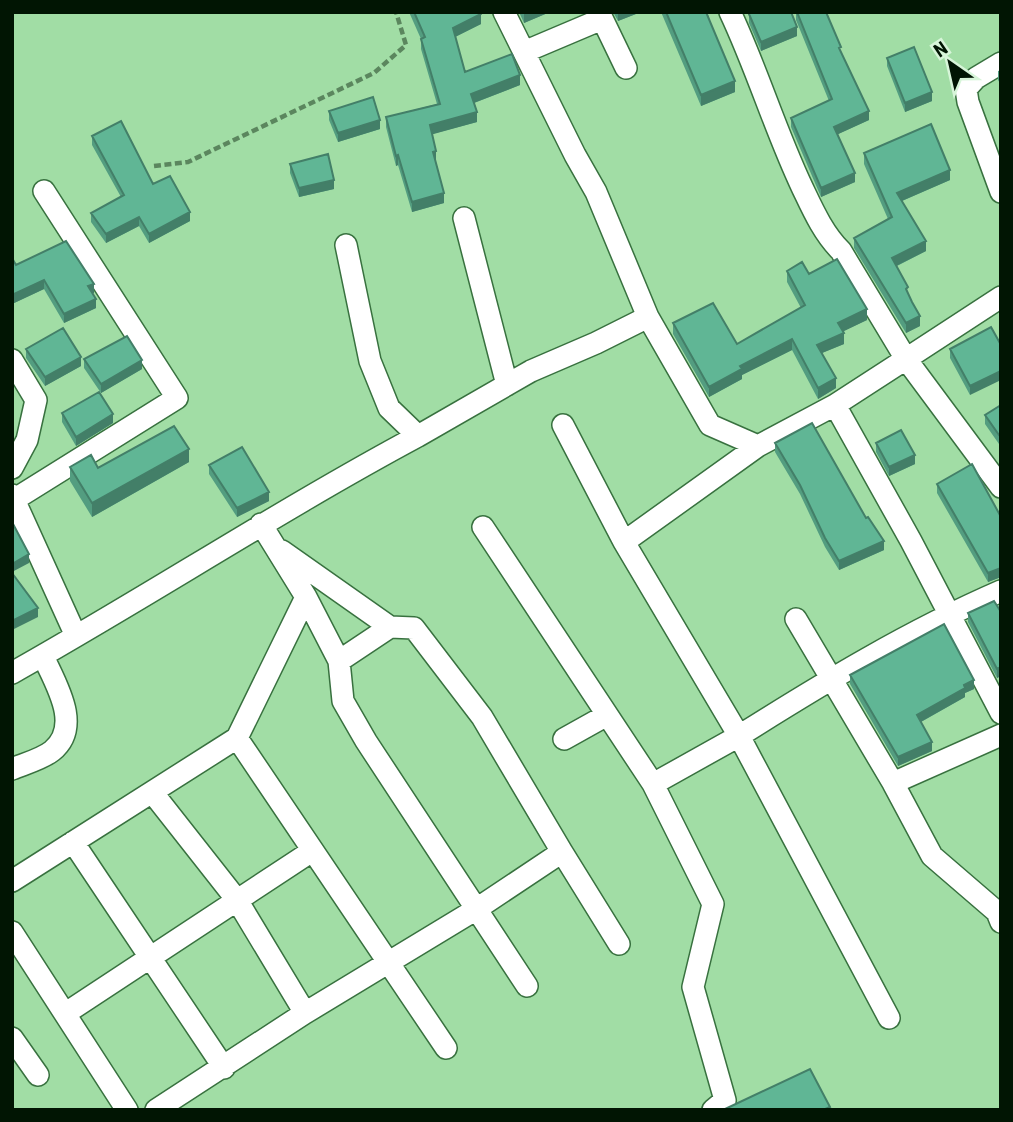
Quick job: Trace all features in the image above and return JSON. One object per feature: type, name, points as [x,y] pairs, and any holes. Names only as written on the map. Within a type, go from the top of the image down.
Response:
[{"type":"street","points":[[504,12],[596,192],[648,317],[710,425],[758,446]]},
{"type":"street","points":[[730,12],[818,222],[841,251],[906,359],[1001,487]]},
{"type":"street","points":[[524,52],[601,16],[626,68]]},
{"type":"street","points":[[1001,63],[975,78],[966,89],[968,102],[1001,192]]},
{"type":"street","points":[[44,191],[177,398],[13,498],[76,636]]},
{"type":"street","points":[[464,218],[507,385]]},
{"type":"street","points":[[346,245],[370,361],[388,408],[418,436]]},
{"type":"street","points":[[624,542],[758,446],[835,405],[1001,297]]},
{"type":"street","points":[[12,673],[261,524],[531,371],[648,317]]},
{"type":"street","points":[[12,360],[36,400],[27,440],[12,468]]},
{"type":"street","points":[[835,405],[1001,713]]},
{"type":"street","points":[[563,425],[624,542],[739,737],[889,1018]]},
{"type":"street","points":[[261,524],[306,597],[338,661],[343,701],[366,741],[527,986]]},
{"type":"street","points":[[483,527],[653,784],[713,904],[693,987],[725,1100],[713,1110]]},
{"type":"street","points":[[275,546],[390,627],[414,628],[482,716],[619,944]]},
{"type":"street","points":[[653,784],[949,614],[1001,591]]},
{"type":"street","points":[[12,881],[237,738],[306,597]]},
{"type":"street","points":[[796,619],[932,856],[997,912],[1001,922]]},
{"type":"street","points":[[338,661],[390,627]]},
{"type":"street","points":[[12,769],[53,751],[66,732],[66,710],[43,656]]},
{"type":"street","points":[[564,739],[607,715]]},
{"type":"street","points":[[892,783],[1001,735]]},
{"type":"street","points":[[237,738],[446,1048]]},
{"type":"street","points":[[152,792],[237,900],[306,1013]]},
{"type":"street","points":[[73,842],[224,1068]]},
{"type":"street","points":[[65,1013],[312,851]]},
{"type":"street","points":[[156,1110],[562,852]]},
{"type":"street","points":[[12,932],[127,1110]]},
{"type":"street","points":[[12,1038],[38,1075]]},
{"type":"path","points":[[154,166],[188,162],[374,73],[406,45],[397,12]]},
{"type":"building","points":[[414,12],[481,12],[453,28],[465,72],[512,54],[520,75],[471,94],[477,112],[430,125],[436,151],[433,152],[444,193],[412,202],[386,117],[440,104],[421,39],[425,37]]},
{"type":"building","points":[[666,12],[706,12],[735,81],[701,95]]},
{"type":"building","points":[[791,12],[797,27],[761,42],[749,14]]},
{"type":"building","points":[[797,12],[826,12],[841,47],[839,48],[869,111],[834,127],[855,173],[821,188],[791,118],[832,99]]},
{"type":"building","points":[[914,47],[932,92],[905,103],[887,58]]},
{"type":"building","points":[[373,97],[380,120],[338,133],[329,111]]},
{"type":"building","points":[[121,121],[153,184],[170,176],[190,212],[149,234],[139,217],[106,234],[91,213],[124,195],[92,136]]},
{"type":"building","points":[[931,124],[950,170],[897,193],[926,241],[892,258],[920,316],[906,323],[854,238],[892,217],[864,153]]},
{"type":"building","points":[[328,154],[334,180],[299,188],[290,164]]},
{"type":"building","points":[[66,241],[94,284],[88,286],[96,299],[64,314],[44,280],[12,295],[12,258],[16,265]]},
{"type":"building","points":[[837,259],[867,309],[838,323],[844,333],[817,345],[836,378],[818,388],[792,339],[740,366],[742,369],[709,387],[673,323],[713,303],[737,344],[805,305],[787,271],[802,262],[809,274]]},
{"type":"building","points":[[991,327],[1001,345],[1001,371],[970,386],[950,349]]},
{"type":"building","points":[[63,328],[81,357],[45,377],[26,349]]},
{"type":"building","points":[[127,336],[142,360],[101,384],[84,359]]},
{"type":"building","points":[[99,392],[113,414],[76,437],[62,413]]},
{"type":"building","points":[[1001,405],[1001,434],[999,435],[985,415]]},
{"type":"building","points":[[812,423],[866,518],[868,517],[884,541],[839,561],[775,443]]},
{"type":"building","points":[[174,426],[189,449],[92,503],[70,467],[91,455],[98,468]]},
{"type":"building","points":[[901,430],[915,455],[889,467],[876,443]]},
{"type":"building","points":[[242,447],[269,492],[237,508],[209,465]]},
{"type":"building","points":[[972,464],[1001,517],[1001,568],[988,573],[937,484]]},
{"type":"building","points":[[12,522],[29,554],[12,564]]},
{"type":"building","points":[[12,573],[38,608],[12,621]]},
{"type":"building","points":[[994,601],[1001,612],[1001,667],[997,669],[968,613]]},
{"type":"building","points":[[944,624],[974,680],[964,685],[965,688],[917,715],[932,742],[898,757],[850,675]]},
{"type":"building","points":[[810,1069],[830,1107],[823,1110],[723,1110]]}]
